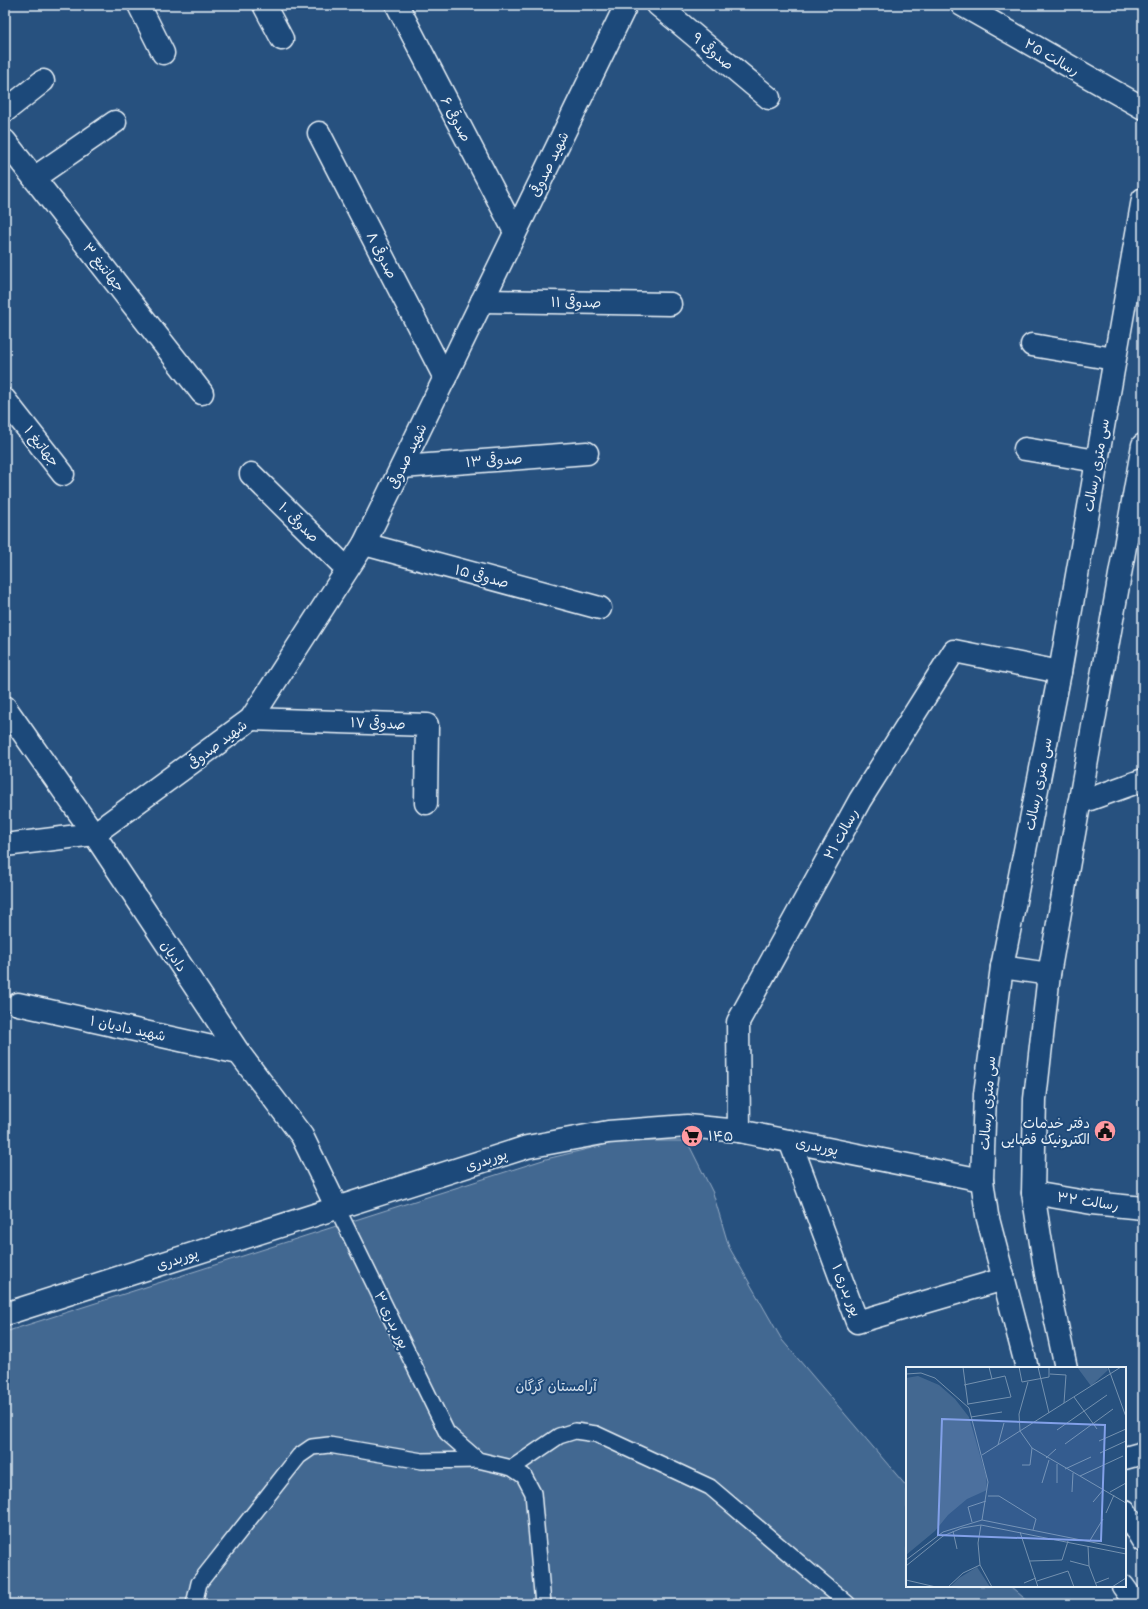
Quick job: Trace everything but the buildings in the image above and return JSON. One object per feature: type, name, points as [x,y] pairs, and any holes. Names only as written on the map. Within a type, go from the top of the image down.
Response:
[{"type":"street","points":[[139,5],[163,53]]},
{"type":"street","points":[[264,5],[282,39]]},
{"type":"street","name":"صدوقی ۶","points":[[397,5],[516,232]]},
{"type":"street","name":"شهید صدوقی","points":[[94,834],[251,719],[364,544],[626,5]]},
{"type":"street","name":"۹ صدوقی","points":[[658,5],[769,98]]},
{"type":"street","name":"۲۵ رسالت","points":[[962,5],[1143,108]]},
{"type":"street","points":[[5,111],[43,81]]},
{"type":"street","points":[[34,178],[115,122]]},
{"type":"street","name":"۸ صدوقی","points":[[319,133],[445,378]]},
{"type":"street","name":"جهانتیغ ۳","points":[[5,141],[202,393]]},
{"type":"street","name":"سی متری رسالت","points":[[1027,1367],[987,1215],[982,1180],[985,1094],[1002,967],[1060,672],[1143,199]]},
{"type":"street","name":"۱۱ صدوقی","points":[[482,301],[670,304]]},
{"type":"street","points":[[1032,345],[1114,359]]},
{"type":"street","name":"جهاتیغ ۱","points":[[5,400],[63,474]]},
{"type":"street","points":[[1066,1367],[1046,1274],[1033,1193],[1035,1099],[1049,974],[1143,445]]},
{"type":"street","points":[[1025,450],[1096,461]]},
{"type":"street","name":"۱۳ صدوقی","points":[[402,467],[587,453]]},
{"type":"street","name":"۱۰ صدوقی","points":[[251,474],[347,569]]},
{"type":"street","name":"۱۵ صدوقی","points":[[364,544],[600,608]]},
{"type":"street","name":"۲۱ رسالت","points":[[739,1131],[738,1022],[860,800],[954,651],[1060,672]]},
{"type":"street","name":"دادیان","points":[[5,707],[94,834],[239,1053],[302,1136],[337,1208]]},
{"type":"street","name":"۱۷ صدوقی","points":[[251,719],[427,725],[426,803]]},
{"type":"street","points":[[1080,803],[1143,780]]},
{"type":"street","points":[[5,845],[94,834]]},
{"type":"street","points":[[1002,967],[1049,974]]},
{"type":"street","name":"۱ شهید دادیان","points":[[18,1004],[239,1053]]},
{"type":"street","name":"پوربدری","points":[[5,1314],[527,1147],[608,1132],[687,1126],[739,1131],[982,1180]]},
{"type":"street","name":"پور بدری ۱","points":[[790,1141],[857,1322],[1004,1279]]},
{"type":"street","name":"۳۲ رسالت","points":[[1033,1193],[1092,1203],[1143,1208]]},
{"type":"street","points":[[1126,1458],[1143,1453]]},
{"type":"street","points":[[1126,1513],[1143,1541]]},
{"type":"street","points":[[1124,1587],[1136,1604]]},
{"type":"lane","name":"پور بدری ۳","points":[[337,1208],[447,1433],[478,1460]]},
{"type":"lane","points":[[512,1468],[559,1436],[575,1431],[596,1434],[710,1487],[848,1604]]},
{"type":"lane","points":[[194,1604],[199,1584],[299,1456],[312,1447],[329,1445],[422,1461],[478,1460],[512,1468],[524,1476],[533,1493],[543,1604]]},
{"type":"green space","name":"آرامستان گرگان","points":[[621,1141],[687,1141],[713,1193],[729,1247],[782,1340],[906,1486],[906,1587],[1011,1587],[1031,1604],[5,1604],[5,1332],[546,1159]]},
{"type":"place","name":"دفتر خدمات الکترونیک قضایی","points":[[1105,1131]]},
{"type":"place","name":"۱۴۵","points":[[692,1136]]}]
